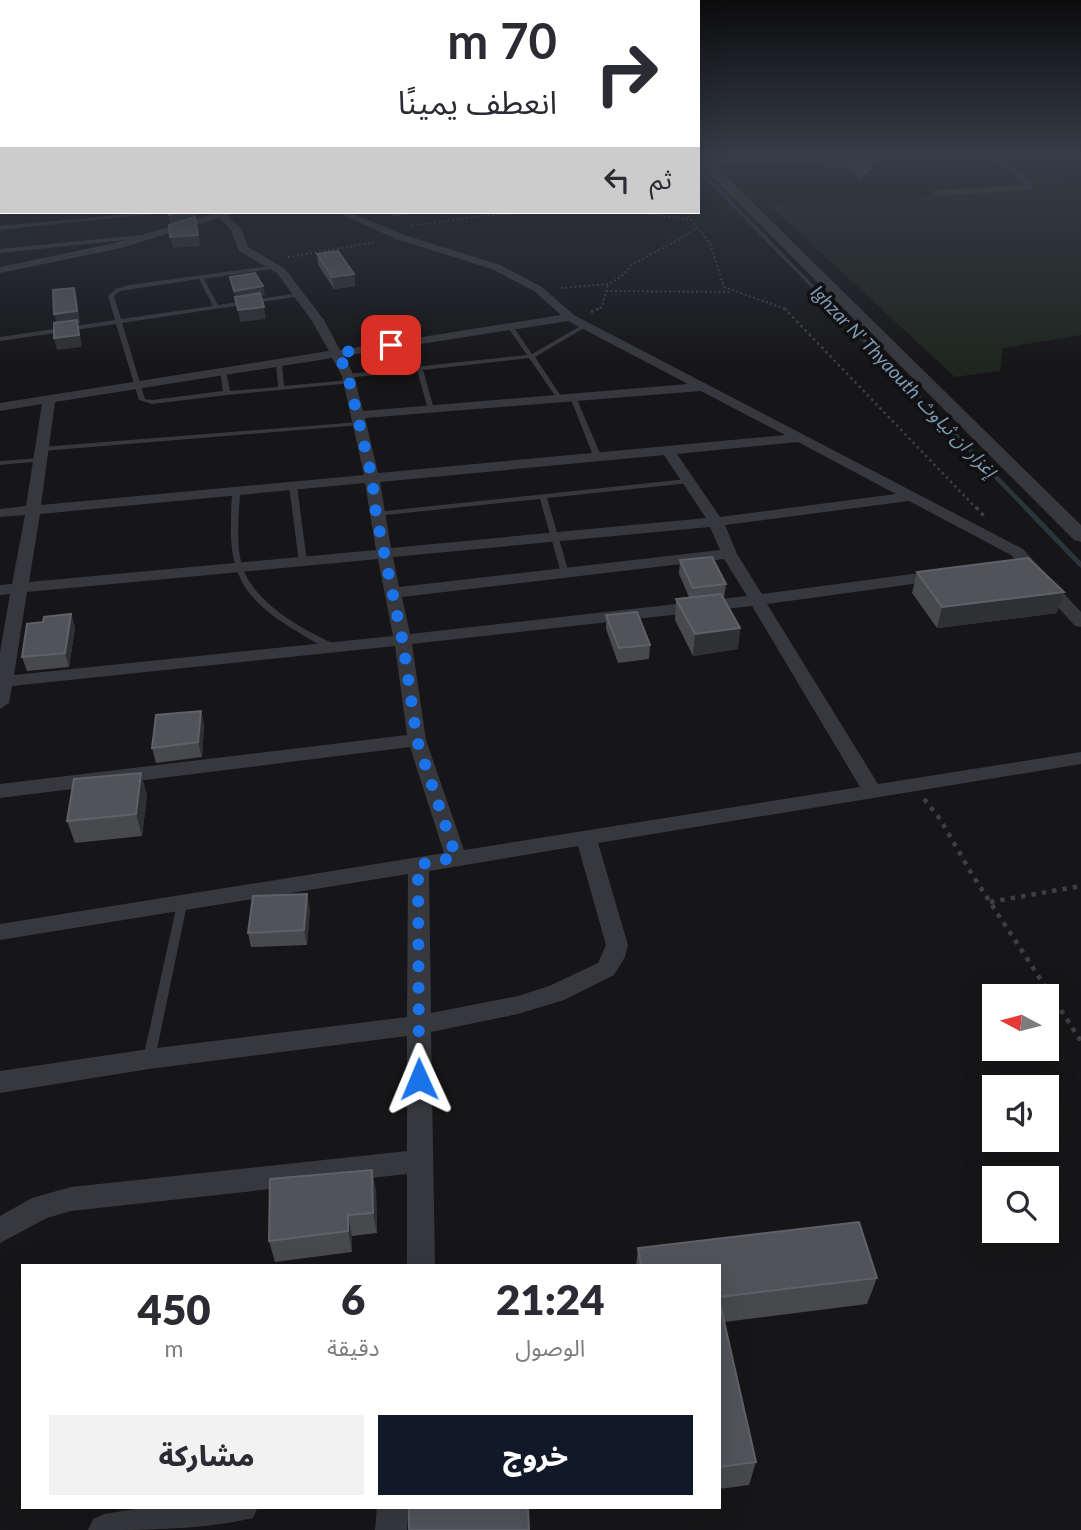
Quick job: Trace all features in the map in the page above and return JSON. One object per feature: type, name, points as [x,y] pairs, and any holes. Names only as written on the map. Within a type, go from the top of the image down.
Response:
[{"type":"street","points":[[0,270],[81,255],[184,226]]},
{"type":"street","points":[[234,226],[243,249],[270,264],[318,320],[338,353],[349,379],[372,478],[376,514],[394,593],[417,740],[456,857]]},
{"type":"street","points":[[375,226],[496,267],[538,289],[570,317],[586,326],[1021,557],[1081,621]]},
{"type":"street","points":[[773,226],[1081,536]]},
{"type":"street","points":[[777,226],[1081,515]]},
{"type":"street","points":[[0,407],[570,317]]},
{"type":"street","points":[[358,419],[431,409],[700,387]]},
{"type":"street","points":[[0,703],[49,399]]},
{"type":"street","points":[[0,513],[799,438]]},
{"type":"street","points":[[668,451],[716,522],[729,554],[760,601],[874,793]]},
{"type":"street","points":[[0,590],[716,522],[909,497]]},
{"type":"street","points":[[394,593],[729,554]]},
{"type":"street","points":[[999,566],[1021,557]]},
{"type":"street","points":[[2,682],[403,643],[760,601],[959,572]]},
{"type":"street","points":[[0,791],[417,740]]},
{"type":"street","points":[[0,932],[456,857],[908,788],[1081,758]]},
{"type":"street","points":[[0,1082],[149,1059],[418,1025],[537,999],[606,969],[614,957],[617,944],[586,838]]},
{"type":"street","points":[[418,865],[421,1264]]},
{"type":"street","points":[[0,1230],[41,1207],[71,1199],[420,1161]]},
{"type":"street","points":[[104,1530],[230,1509]]},
{"type":"street","points":[[391,1530],[393,1509]]},
{"type":"lane","points":[[0,251],[150,237]]},
{"type":"lane","points":[[270,264],[201,278],[118,290],[111,296],[139,395],[147,402],[533,356],[586,326]]},
{"type":"lane","points":[[201,278],[216,307]]},
{"type":"lane","points":[[0,339],[299,295]]},
{"type":"lane","points":[[510,326],[567,398],[598,458]]},
{"type":"lane","points":[[279,363],[281,388]]},
{"type":"lane","points":[[420,369],[431,409]]},
{"type":"lane","points":[[223,371],[227,393]]},
{"type":"lane","points":[[0,463],[41,455],[358,419]]},
{"type":"lane","points":[[376,514],[687,481]]},
{"type":"lane","points":[[293,486],[303,562]]},
{"type":"lane","points":[[236,492],[239,569],[264,603],[285,622],[306,636],[338,649]]},
{"type":"lane","points":[[543,497],[565,573]]},
{"type":"lane","points":[[149,1059],[182,904]]},
{"type":"path","points":[[383,230],[408,226]]},
{"type":"path","points":[[538,289],[608,284],[621,276],[632,264],[684,237],[697,227],[710,243],[724,287],[787,309],[933,458],[1021,557]]},
{"type":"path","points":[[270,264],[400,237]]},
{"type":"path","points":[[570,317],[587,314],[602,307],[608,284]]},
{"type":"path","points":[[606,291],[733,292]]},
{"type":"path","points":[[908,788],[925,799],[940,819],[990,902],[1081,1041]]},
{"type":"path","points":[[990,902],[1081,886]]},
{"type":"shaded area","points":[[792,226],[1081,226],[1081,335],[1003,348],[1000,371],[955,377]]},
{"type":"building","points":[[169,226],[197,226],[198,235],[170,237]]},
{"type":"building","points":[[338,251],[354,274],[332,277],[317,254]]},
{"type":"building","points":[[255,273],[263,286],[234,291],[230,277]]},
{"type":"building","points":[[74,288],[77,311],[54,314],[53,290]]},
{"type":"building","points":[[260,293],[264,307],[238,310],[235,297]]},
{"type":"building","points":[[77,320],[79,335],[54,338],[54,323]]},
{"type":"building","points":[[712,557],[726,584],[693,588],[680,560]]},
{"type":"building","points":[[1028,558],[1064,592],[942,607],[917,572]]},
{"type":"building","points":[[721,594],[740,628],[695,634],[676,599]]},
{"type":"building","points":[[637,612],[650,645],[619,648],[606,615]]},
{"type":"building","points":[[71,614],[65,653],[22,657],[27,624],[43,622],[44,617]]},
{"type":"building","points":[[201,711],[198,742],[152,748],[156,715]]},
{"type":"building","points":[[141,773],[136,814],[67,821],[74,779]]},
{"type":"building","points":[[307,894],[304,930],[248,933],[253,896]]},
{"type":"building","points":[[372,1170],[373,1213],[348,1215],[348,1231],[269,1241],[270,1179]]},
{"type":"building","points":[[859,1222],[877,1278],[721,1297],[721,1264],[641,1264],[638,1248]]},
{"type":"building","points":[[721,1308],[756,1462],[721,1467]]},
{"type":"building","points":[[409,1509],[528,1509],[529,1530],[409,1530]]},
{"type":"waterway","name":"Ighzar N' Thyaouth إغزار ان ثياوث","points":[[754,226],[835,310]]},
{"type":"waterway","name":"Ighzar N' Thyaouth إغزار ان ثياوث","points":[[833,308],[1027,509]]},
{"type":"waterway","name":"Ighzar N' Thyaouth إغزار ان ثياوث","points":[[1025,507],[1081,565]]},
{"type":"route","points":[[391,345],[338,353],[348,376],[372,478],[376,514],[403,643],[417,740],[456,857],[418,865],[419,1079]]}]
